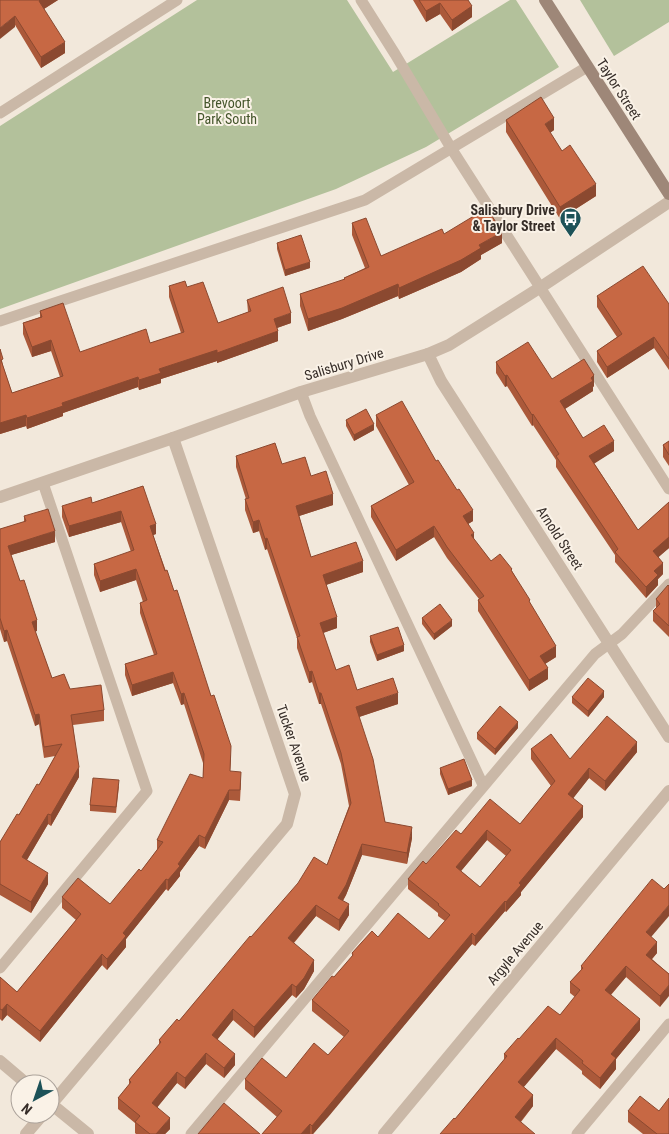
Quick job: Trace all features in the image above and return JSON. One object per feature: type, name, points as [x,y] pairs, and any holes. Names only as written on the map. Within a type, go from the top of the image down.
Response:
[{"type":"main road","name":"Taylor Street","points":[[545,0],[669,194]]},
{"type":"street","name":"Salisbury Drive","points":[[0,497],[301,392],[428,354],[449,345],[541,287],[669,202]]},
{"type":"street","name":"Arnold Street","points":[[428,354],[441,381],[669,737]]},
{"type":"street","name":"Tucker Avenue","points":[[60,1094],[287,824],[295,794],[173,438]]},
{"type":"street","name":"Argyle Avenue","points":[[384,1134],[669,791]]},
{"type":"street","points":[[0,1061],[15,1074]]},
{"type":"street","points":[[60,1115],[88,1134]]},
{"type":"street","name":"Tucker Avenue","points":[[26,1134],[35,1124]]},
{"type":"lane","points":[[0,113],[177,0]]},
{"type":"lane","points":[[361,0],[451,148],[669,489]]},
{"type":"lane","points":[[0,321],[365,200],[587,67]]},
{"type":"lane","points":[[301,392],[310,416],[483,785]]},
{"type":"lane","points":[[0,968],[147,791],[43,483]]},
{"type":"lane","points":[[191,1134],[483,785],[525,740],[595,654],[610,644],[669,584]]},
{"type":"lane","points":[[576,1134],[669,1024]]},
{"type":"green space","name":"Brevoort Park South","points":[[197,0],[347,0],[393,72],[510,0],[516,0],[559,67],[426,147],[336,189],[0,309],[0,126]]},
{"type":"green space","points":[[580,0],[669,0],[669,22],[614,56]]},
{"type":"building","points":[[0,0],[40,0],[65,42],[41,57],[15,16],[0,28]]},
{"type":"building","points":[[419,0],[468,0],[472,6],[452,20],[440,3],[426,11]]},
{"type":"building","points":[[541,97],[554,118],[545,124],[562,151],[570,145],[596,184],[560,207],[506,120]]},
{"type":"building","points":[[487,208],[502,232],[479,245],[481,248],[461,260],[399,288],[398,284],[342,308],[308,319],[300,294],[345,279],[369,267],[352,223],[366,218],[381,256],[442,229],[444,234]]},
{"type":"building","points":[[301,235],[310,262],[285,270],[277,243]]},
{"type":"building","points":[[643,266],[669,304],[669,359],[654,337],[607,367],[597,351],[622,334],[597,296]]},
{"type":"building","points":[[185,281],[187,287],[203,282],[218,323],[251,311],[247,300],[283,287],[291,313],[274,319],[278,331],[217,353],[217,350],[159,369],[161,373],[139,380],[138,377],[62,403],[63,406],[27,418],[26,415],[0,423],[0,349],[3,359],[1,360],[12,393],[63,376],[51,340],[32,347],[23,323],[42,317],[40,311],[63,303],[80,352],[146,329],[150,343],[184,332],[169,286]]},
{"type":"building","points":[[528,342],[552,379],[584,359],[594,375],[591,378],[593,381],[560,401],[583,438],[604,425],[614,441],[589,456],[638,530],[669,502],[669,537],[653,551],[663,563],[654,571],[658,575],[646,587],[615,552],[618,549],[556,456],[559,454],[507,375],[505,376],[496,362]]},
{"type":"building","points":[[402,401],[436,461],[438,460],[457,490],[459,489],[473,510],[463,516],[474,533],[471,535],[491,561],[500,554],[512,569],[556,646],[540,656],[548,668],[529,680],[478,600],[484,596],[447,547],[434,526],[396,550],[371,506],[414,482],[376,415]]},
{"type":"building","points":[[366,409],[374,424],[354,435],[346,420]]},
{"type":"building","points":[[669,441],[669,455],[663,445]]},
{"type":"building","points":[[275,443],[282,464],[305,457],[311,476],[326,471],[333,494],[296,506],[311,557],[356,542],[363,561],[323,575],[337,617],[320,623],[336,670],[349,665],[357,690],[393,678],[398,693],[356,707],[373,759],[385,822],[412,827],[407,853],[362,844],[346,885],[338,898],[349,904],[339,920],[316,905],[288,938],[314,960],[304,978],[296,987],[292,984],[254,1027],[233,1009],[212,1035],[235,1054],[224,1068],[206,1053],[185,1078],[177,1072],[152,1103],[170,1118],[156,1134],[150,1134],[135,1122],[140,1116],[118,1098],[131,1082],[129,1080],[161,1042],[159,1040],[177,1019],[179,1021],[250,936],[298,883],[314,857],[327,865],[351,803],[341,753],[321,693],[319,693],[312,671],[309,672],[297,637],[300,636],[267,538],[265,539],[259,520],[253,522],[245,499],[249,498],[236,456]]},
{"type":"building","points":[[143,486],[156,524],[150,526],[165,571],[167,570],[174,591],[177,590],[211,696],[214,695],[231,746],[230,771],[241,772],[240,790],[229,790],[205,838],[199,835],[178,864],[180,866],[168,880],[166,879],[123,933],[126,936],[107,959],[102,954],[40,1031],[7,1004],[2,1010],[0,1009],[0,977],[17,992],[81,914],[62,897],[78,878],[110,904],[139,869],[141,871],[163,842],[157,840],[190,774],[203,778],[204,754],[184,693],[181,694],[173,672],[132,685],[125,664],[157,654],[140,603],[147,600],[136,569],[100,581],[94,564],[134,550],[121,511],[69,526],[62,506],[91,497],[92,503]]},
{"type":"building","points":[[48,509],[55,531],[8,546],[20,581],[24,580],[37,620],[32,622],[52,678],[64,674],[70,689],[101,685],[104,710],[71,715],[79,767],[51,815],[48,814],[22,857],[48,873],[31,902],[0,884],[0,842],[37,784],[39,785],[62,744],[44,747],[39,714],[35,715],[7,630],[4,631],[0,618],[0,529],[26,521],[24,516]]},
{"type":"building","points":[[668,585],[669,626],[653,611],[660,604],[656,599]]},
{"type":"building","points":[[440,604],[452,620],[434,634],[422,618]]},
{"type":"building","points":[[398,627],[404,645],[377,655],[370,636]]},
{"type":"building","points":[[588,678],[604,691],[588,711],[572,697]]},
{"type":"building","points":[[500,706],[518,722],[495,749],[477,733]]},
{"type":"building","points":[[607,716],[637,742],[605,781],[589,768],[568,794],[583,806],[519,883],[521,885],[475,936],[472,933],[312,1126],[310,1124],[301,1134],[262,1134],[282,1111],[245,1079],[262,1058],[286,1078],[314,1043],[328,1055],[349,1031],[312,1000],[332,976],[334,977],[372,931],[378,937],[398,913],[429,939],[450,915],[408,879],[423,861],[426,864],[456,830],[461,834],[490,799],[520,824],[555,781],[531,749],[551,734],[570,759]],"holes":[[[487,830],[511,850],[480,887],[456,867]]]},
{"type":"building","points":[[464,759],[472,780],[448,789],[440,768]]},
{"type":"building","points":[[93,778],[119,780],[116,807],[90,805]]},
{"type":"building","points":[[652,879],[664,889],[669,884],[669,905],[646,932],[657,942],[646,955],[669,974],[669,985],[660,996],[626,966],[605,990],[640,1019],[611,1054],[616,1058],[600,1078],[556,1038],[518,1082],[533,1095],[515,1117],[535,1134],[440,1134],[455,1119],[507,1056],[504,1054],[548,1006],[560,1015],[580,990],[570,982]]},
{"type":"building","points":[[640,1096],[659,1111],[669,1098],[669,1134],[657,1134],[628,1111]]},
{"type":"building","points":[[224,1103],[260,1134],[198,1134]]},
{"type":"place","name":"Salisbury Drive & Taylor Street","points":[[571,237]]}]
